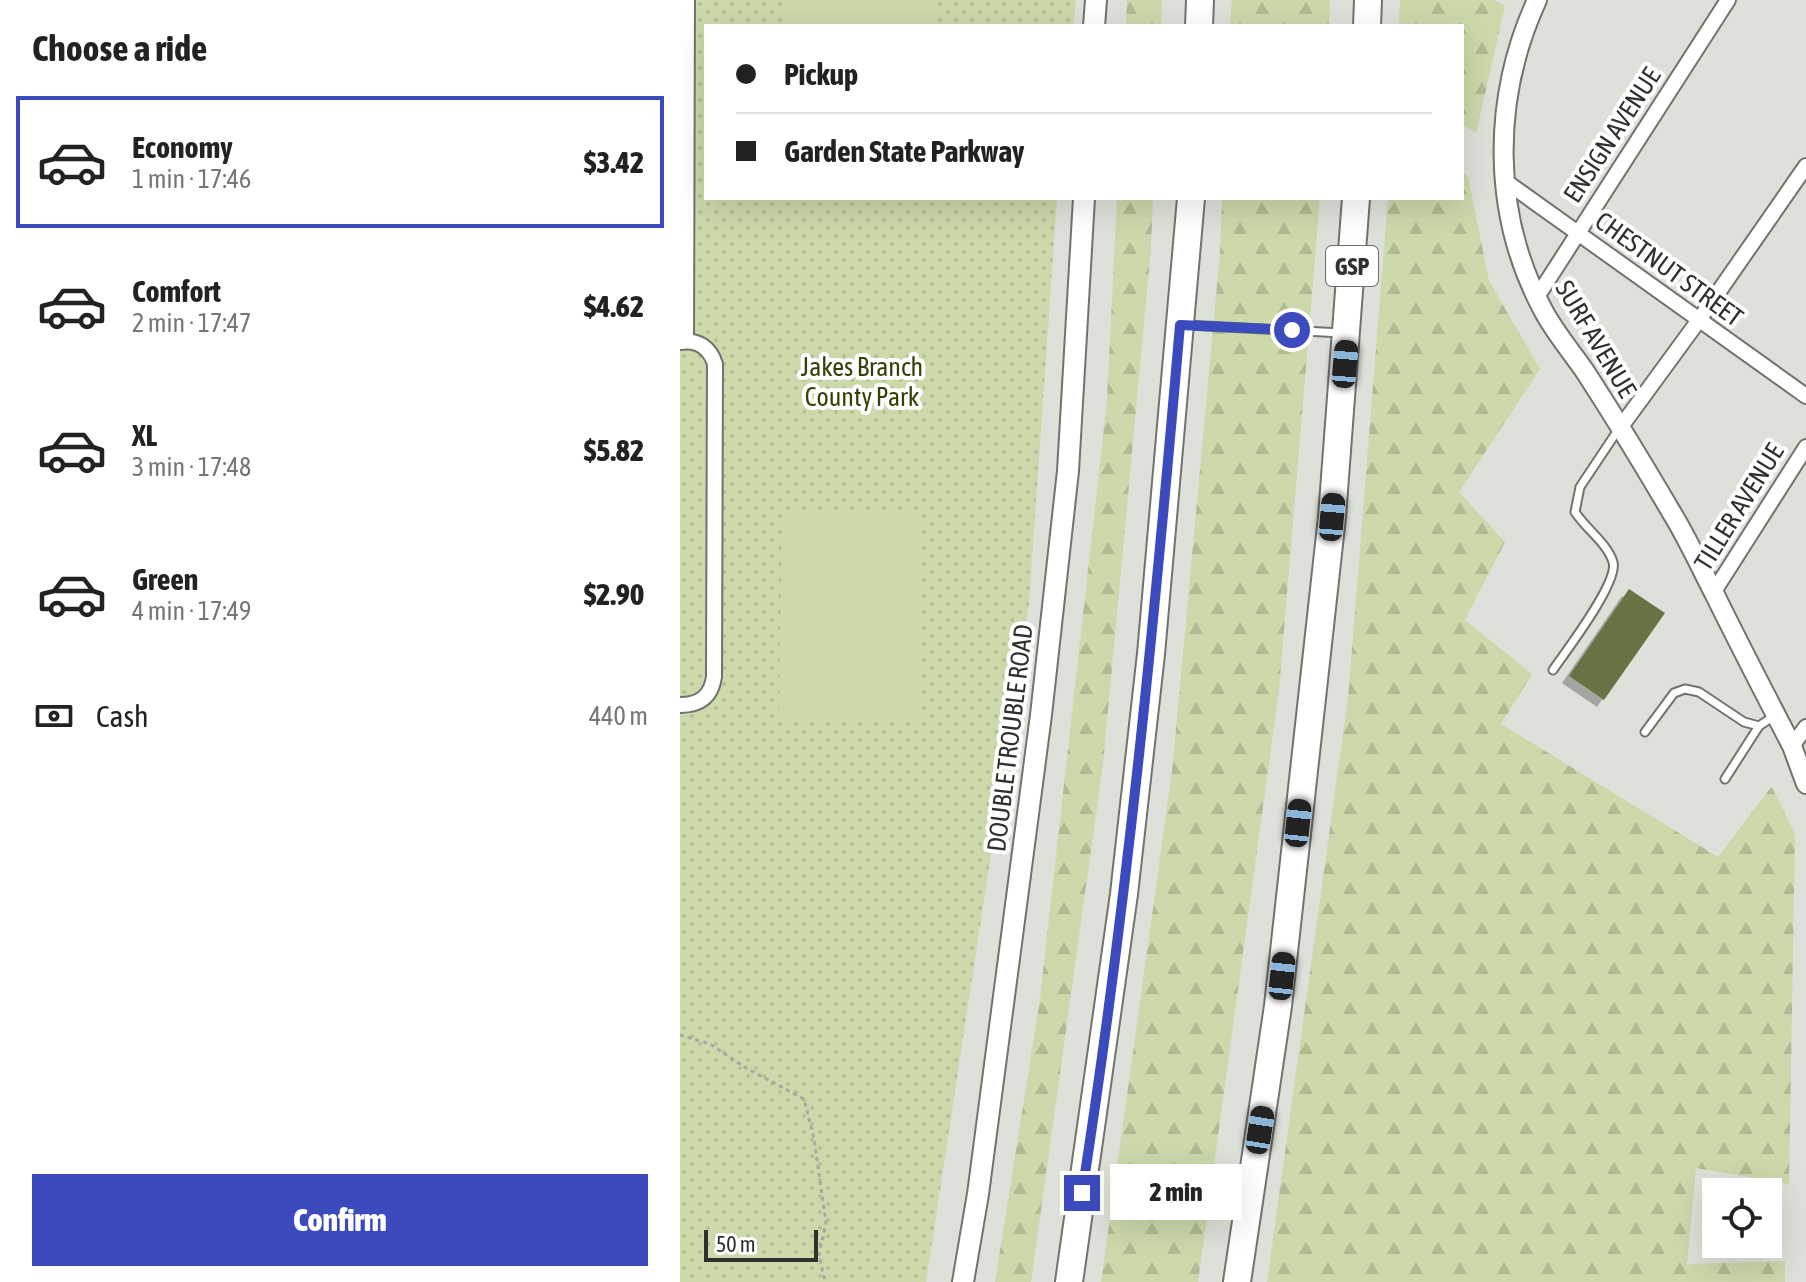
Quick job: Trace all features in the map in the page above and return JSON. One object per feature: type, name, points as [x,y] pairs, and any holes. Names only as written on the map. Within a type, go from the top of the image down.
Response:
[{"type":"highway","points":[[1199,24],[1200,0]]},
{"type":"highway","points":[[1367,24],[1368,0]]},
{"type":"highway","points":[[1069,1282],[1126,879],[1151,654],[1191,200]]},
{"type":"highway","name":"GSP","points":[[1237,1282],[1278,1006],[1332,517],[1356,200]]},
{"type":"main road","points":[[1094,24],[1096,0]]},
{"type":"main road","name":"DOUBLE TROUBLE ROAD","points":[[963,1282],[980,1178],[1041,715],[1068,471],[1084,200]]},
{"type":"street","points":[[680,705],[696,704],[705,698],[712,688],[714,677],[715,364],[712,353],[701,344],[683,341],[687,0]]},
{"type":"street","name":"SURF AVENUE","points":[[1537,0],[1523,31],[1505,105],[1505,181],[1508,209],[1520,257],[1543,310],[1677,522],[1792,746],[1806,784]]},
{"type":"street","name":"ENSIGN AVENUE","points":[[1537,297],[1728,0]]},
{"type":"street","points":[[1620,428],[1806,166]]},
{"type":"street","name":"CHESTNUT STREET","points":[[1505,181],[1806,396]]},
{"type":"street","name":"TILLER AVENUE","points":[[1713,593],[1806,447]]},
{"type":"street","points":[[1792,746],[1806,727]]},
{"type":"lane","points":[[1180,325],[1347,333]]},
{"type":"lane","points":[[1553,670],[1609,584],[1614,566],[1609,553],[1575,512],[1580,487],[1620,428]]},
{"type":"lane","points":[[1645,732],[1674,693],[1685,689],[1699,692],[1744,722],[1759,726]]},
{"type":"lane","points":[[1725,779],[1759,726],[1776,715]]},
{"type":"path","points":[[680,1035],[710,1044],[746,1068],[804,1099],[814,1139],[826,1223],[819,1254],[825,1282]]},
{"type":"green space","name":"Jakes Branch County Park","points":[[680,0],[1076,0],[1073,24],[704,24],[704,200],[1057,200],[1029,603],[926,1282],[680,1282]]},
{"type":"green space","points":[[782,0],[935,0],[935,24],[782,24]]},
{"type":"green space","points":[[1127,0],[1162,0],[1161,24],[1126,24]]},
{"type":"green space","points":[[1232,0],[1330,0],[1329,24],[1230,24]]},
{"type":"green space","points":[[1400,0],[1494,0],[1505,6],[1476,133],[1464,125],[1464,24],[1399,24]]},
{"type":"green space","points":[[1464,173],[1468,176],[1489,281],[1540,369],[1459,492],[1505,542],[1465,620],[1532,674],[1501,724],[1718,857],[1772,786],[1795,835],[1789,1184],[1782,1183],[1782,1178],[1754,1178],[1696,1168],[1687,1264],[1785,1261],[1785,1282],[1267,1282],[1348,698],[1388,200],[1464,200]]},
{"type":"green space","points":[[1117,200],[1153,200],[1103,764],[1031,1282],[995,1282],[1040,999],[1107,400]]},
{"type":"green space","points":[[1222,200],[1320,200],[1279,690],[1198,1282],[1101,1282],[1172,772],[1220,253]]},
{"type":"green space","points":[[782,512],[920,514],[918,722],[779,721]]},
{"type":"building","points":[[1629,589],[1665,613],[1604,700],[1569,676]]},
{"type":"route","points":[[1082,1193],[1124,894],[1148,684],[1180,325],[1292,330]]}]
